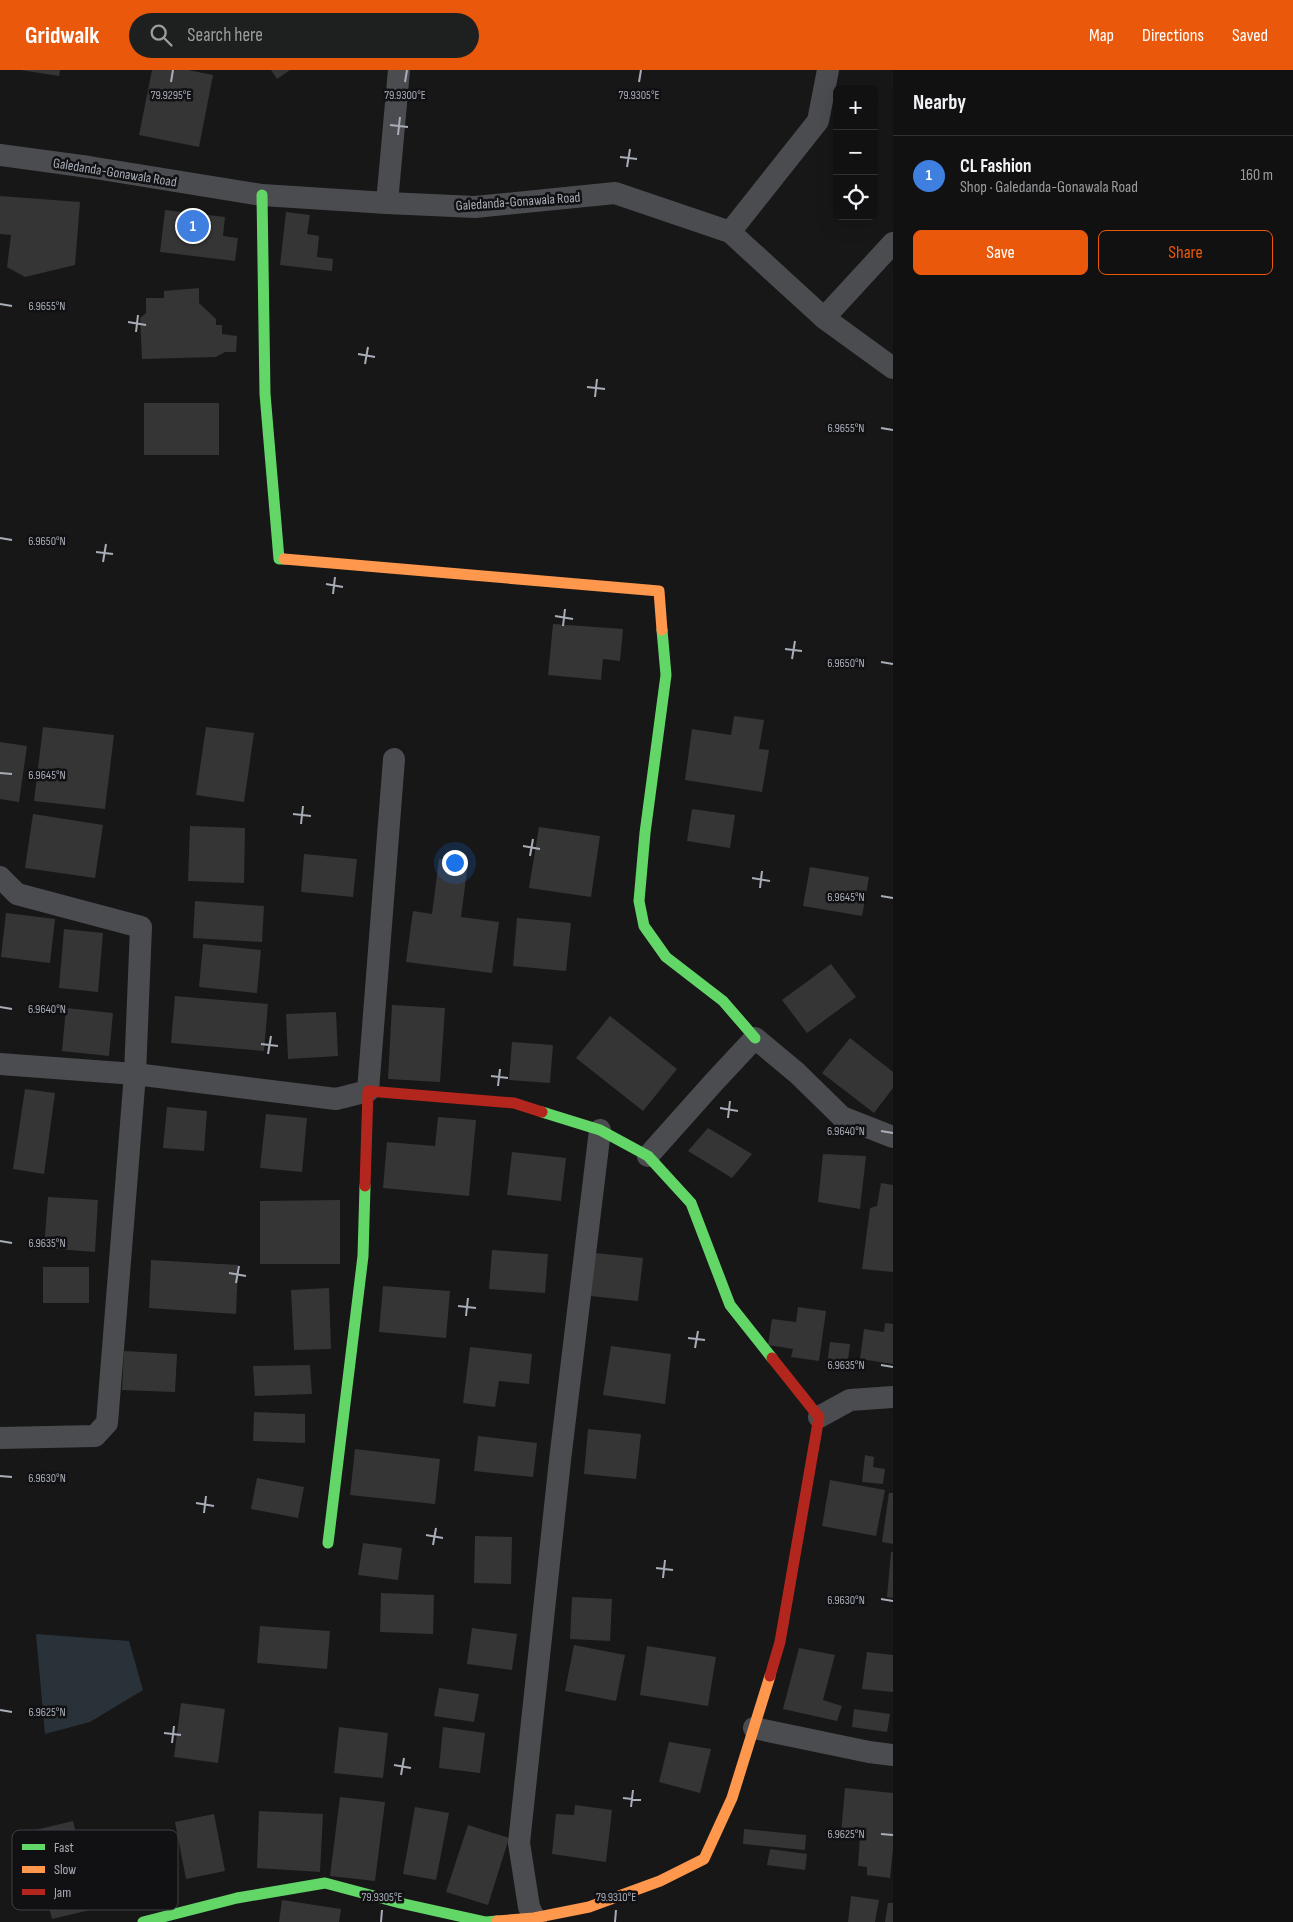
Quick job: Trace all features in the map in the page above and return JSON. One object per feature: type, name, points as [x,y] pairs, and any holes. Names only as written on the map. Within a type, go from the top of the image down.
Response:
[{"type":"street","points":[[387,203],[399,70]]},
{"type":"street","points":[[730,232],[818,121],[828,70]]},
{"type":"street","name":"Galedanda-Gonawala Road","points":[[0,155],[89,167],[262,195],[387,203],[474,207],[615,193],[730,232],[824,318],[893,368]]},
{"type":"street","points":[[262,195],[265,394],[279,559],[659,591],[666,675],[644,843],[639,900],[644,926],[666,957],[723,1001],[755,1038],[797,1073],[842,1117],[893,1137]]},
{"type":"street","points":[[824,318],[893,244]]},
{"type":"street","points":[[328,1543],[363,1256],[368,1090],[394,759]]},
{"type":"street","points":[[0,877],[17,894],[141,928],[136,1074],[107,1423],[95,1436],[0,1438]]},
{"type":"street","points":[[648,1156],[755,1038]]},
{"type":"street","points":[[0,1064],[136,1074],[336,1099],[368,1090],[514,1103],[600,1130],[648,1156],[691,1203],[730,1305],[820,1417],[780,1642],[732,1798],[704,1859],[660,1881],[589,1907],[535,1920],[486,1922],[400,1903],[325,1883],[237,1898],[143,1922]]},
{"type":"street","points":[[535,1920],[529,1907],[519,1843],[560,1460],[600,1130]]},
{"type":"street","points":[[820,1417],[850,1400],[893,1397]]},
{"type":"street","points":[[754,1728],[869,1752],[893,1755]]},
{"type":"shaded area","points":[[36,1634],[129,1641],[143,1690],[90,1722],[45,1734]]},
{"type":"building","points":[[20,70],[60,70],[59,76]]},
{"type":"building","points":[[152,70],[188,70],[213,75],[199,147],[139,135]]},
{"type":"building","points":[[271,70],[290,70],[277,79]]},
{"type":"building","points":[[0,196],[80,202],[75,265],[25,277],[7,267],[11,235],[0,234]]},
{"type":"building","points":[[165,210],[225,217],[223,236],[238,238],[235,261],[160,252]]},
{"type":"building","points":[[286,212],[310,215],[307,234],[319,236],[317,257],[333,259],[332,271],[280,265]]},
{"type":"building","points":[[199,288],[199,303],[216,319],[216,325],[222,325],[222,334],[237,336],[236,352],[225,352],[216,357],[142,359],[140,318],[146,313],[146,298],[164,298],[164,291]]},
{"type":"building","points":[[144,403],[219,403],[219,455],[144,455]]},
{"type":"building","points":[[553,624],[623,629],[620,661],[603,659],[601,680],[548,675]]},
{"type":"building","points":[[734,716],[764,720],[759,749],[769,750],[762,792],[685,780],[692,729],[731,735]]},
{"type":"building","points":[[43,727],[114,735],[105,809],[34,801]]},
{"type":"building","points":[[206,727],[254,733],[244,802],[196,795]]},
{"type":"building","points":[[0,742],[27,746],[19,802],[0,799]]},
{"type":"building","points":[[692,809],[735,815],[730,848],[687,841]]},
{"type":"building","points":[[33,814],[103,825],[95,878],[25,868]]},
{"type":"building","points":[[190,826],[245,828],[244,883],[188,881]]},
{"type":"building","points":[[539,827],[600,836],[591,897],[529,888]]},
{"type":"building","points":[[304,854],[357,859],[353,897],[301,892]]},
{"type":"building","points":[[439,859],[468,863],[461,917],[499,922],[492,973],[406,962],[413,911],[432,914]]},
{"type":"building","points":[[810,867],[869,877],[862,916],[803,906]]},
{"type":"building","points":[[195,901],[264,906],[262,942],[193,938]]},
{"type":"building","points":[[6,913],[55,919],[50,963],[1,957]]},
{"type":"building","points":[[517,918],[571,923],[566,971],[513,966]]},
{"type":"building","points":[[64,929],[103,933],[98,992],[59,988]]},
{"type":"building","points":[[203,944],[261,950],[257,993],[199,987]]},
{"type":"building","points":[[831,964],[856,997],[807,1033],[782,1000]]},
{"type":"building","points":[[175,996],[268,1004],[264,1051],[171,1043]]},
{"type":"building","points":[[392,1005],[445,1008],[440,1082],[388,1079]]},
{"type":"building","points":[[66,1008],[113,1013],[109,1056],[62,1051]]},
{"type":"building","points":[[336,1012],[338,1056],[288,1059],[286,1014]]},
{"type":"building","points":[[610,1016],[677,1069],[643,1111],[576,1058]]},
{"type":"building","points":[[850,1038],[893,1072],[893,1088],[874,1113],[822,1073]]},
{"type":"building","points":[[512,1042],[553,1045],[550,1083],[509,1080]]},
{"type":"building","points":[[25,1089],[55,1093],[44,1174],[13,1169]]},
{"type":"building","points":[[167,1107],[207,1111],[204,1151],[163,1148]]},
{"type":"building","points":[[266,1114],[307,1118],[302,1172],[260,1168]]},
{"type":"building","points":[[438,1117],[476,1120],[469,1196],[383,1188],[387,1142],[435,1146]]},
{"type":"building","points":[[708,1128],[752,1154],[732,1178],[688,1151]]},
{"type":"building","points":[[512,1152],[566,1158],[561,1201],[507,1195]]},
{"type":"building","points":[[823,1154],[866,1156],[860,1209],[818,1202]]},
{"type":"building","points":[[881,1183],[893,1185],[893,1272],[862,1269],[870,1208],[877,1206]]},
{"type":"building","points":[[48,1197],[98,1200],[95,1252],[44,1248]]},
{"type":"building","points":[[340,1200],[340,1264],[260,1264],[260,1201]]},
{"type":"building","points":[[492,1250],[548,1254],[545,1293],[489,1289]]},
{"type":"building","points":[[595,1253],[643,1258],[638,1301],[590,1296]]},
{"type":"building","points":[[151,1260],[238,1265],[236,1314],[149,1308]]},
{"type":"building","points":[[43,1267],[89,1267],[89,1303],[43,1303]]},
{"type":"building","points":[[383,1286],[450,1291],[446,1338],[379,1332]]},
{"type":"building","points":[[329,1288],[331,1349],[294,1350],[291,1290]]},
{"type":"building","points":[[798,1307],[826,1311],[819,1361],[791,1357],[793,1349],[768,1345],[772,1319],[796,1322]]},
{"type":"building","points":[[885,1323],[893,1324],[893,1364],[860,1359],[864,1329],[884,1332]]},
{"type":"building","points":[[830,1342],[850,1344],[847,1368],[827,1365]]},
{"type":"building","points":[[611,1346],[671,1354],[665,1404],[603,1395]]},
{"type":"building","points":[[470,1347],[532,1354],[529,1384],[499,1381],[495,1407],[463,1403]]},
{"type":"building","points":[[124,1351],[177,1354],[175,1392],[122,1390]]},
{"type":"building","points":[[310,1365],[312,1394],[255,1396],[253,1366]]},
{"type":"building","points":[[254,1412],[305,1414],[305,1443],[253,1441]]},
{"type":"building","points":[[588,1429],[641,1434],[636,1479],[584,1474]]},
{"type":"building","points":[[478,1436],[537,1443],[533,1477],[474,1471]]},
{"type":"building","points":[[355,1449],[440,1459],[435,1504],[350,1495]]},
{"type":"building","points":[[865,1455],[874,1457],[873,1467],[885,1469],[883,1484],[862,1482]]},
{"type":"building","points":[[257,1478],[304,1487],[298,1518],[251,1509]]},
{"type":"building","points":[[830,1480],[885,1490],[876,1536],[822,1526]]},
{"type":"building","points":[[889,1493],[893,1493],[893,1544],[882,1542]]},
{"type":"building","points":[[475,1536],[512,1537],[511,1584],[474,1583]]},
{"type":"building","points":[[363,1543],[402,1548],[398,1580],[358,1575]]},
{"type":"building","points":[[891,1552],[893,1552],[893,1598],[887,1597]]},
{"type":"building","points":[[381,1593],[434,1595],[433,1634],[380,1632]]},
{"type":"building","points":[[572,1597],[612,1599],[610,1641],[570,1639]]},
{"type":"building","points":[[260,1626],[330,1631],[327,1669],[257,1663]]},
{"type":"building","points":[[472,1628],[517,1634],[512,1670],[467,1664]]},
{"type":"building","points":[[574,1645],[625,1655],[616,1701],[565,1691]]},
{"type":"building","points":[[647,1646],[716,1657],[708,1706],[640,1695]]},
{"type":"building","points":[[799,1648],[835,1655],[823,1700],[842,1706],[837,1721],[783,1709]]},
{"type":"building","points":[[867,1652],[893,1655],[893,1692],[862,1689]]},
{"type":"building","points":[[439,1688],[479,1694],[474,1722],[434,1716]]},
{"type":"building","points":[[181,1703],[225,1709],[218,1763],[174,1757]]},
{"type":"building","points":[[854,1709],[890,1714],[887,1732],[852,1727]]},
{"type":"building","points":[[339,1727],[388,1733],[383,1778],[334,1773]]},
{"type":"building","points":[[443,1727],[485,1733],[480,1773],[439,1768]]},
{"type":"building","points":[[669,1742],[711,1749],[700,1793],[659,1782]]},
{"type":"building","points":[[845,1788],[893,1793],[893,1849],[890,1878],[867,1875],[867,1867],[858,1866],[860,1836],[841,1834]]},
{"type":"building","points":[[340,1797],[385,1802],[375,1881],[330,1876]]},
{"type":"building","points":[[575,1805],[612,1810],[606,1862],[552,1854],[556,1814],[574,1815]]},
{"type":"building","points":[[415,1807],[449,1813],[436,1880],[403,1874]]},
{"type":"building","points":[[259,1811],[323,1814],[320,1872],[257,1868]]},
{"type":"building","points":[[214,1814],[225,1871],[186,1879],[175,1822]]},
{"type":"building","points":[[73,1821],[75,1830],[35,1830]]},
{"type":"building","points":[[468,1825],[509,1838],[488,1905],[446,1892]]},
{"type":"building","points":[[744,1829],[806,1835],[805,1850],[743,1844]]},
{"type":"building","points":[[770,1849],[807,1854],[805,1870],[767,1865]]},
{"type":"building","points":[[851,1896],[879,1900],[875,1922],[848,1922]]},
{"type":"building","points":[[282,1900],[341,1909],[339,1922],[279,1922]]},
{"type":"building","points":[[888,1903],[893,1903],[893,1922],[885,1922]]},
{"type":"building","points":[[50,1910],[90,1910],[52,1919]]},
{"type":"traffic: fast","points":[[262,195],[265,394],[279,559],[284,559]]},
{"type":"traffic: fast","points":[[662,630],[666,675],[645,833],[639,901],[644,926],[666,957],[723,1001],[755,1038]]},
{"type":"traffic: fast","points":[[542,1112],[600,1130],[648,1156],[691,1203],[730,1305],[772,1358]]},
{"type":"traffic: fast","points":[[328,1543],[363,1256],[365,1186]]},
{"type":"traffic: fast","points":[[143,1922],[237,1898],[325,1883],[400,1903],[486,1922],[497,1921]]},
{"type":"traffic: slow","points":[[284,559],[659,591],[662,630]]},
{"type":"traffic: slow","points":[[497,1921],[534,1918],[589,1907],[660,1881],[704,1859],[732,1798],[770,1676]]},
{"type":"traffic: jam","points":[[365,1186],[368,1091],[514,1103],[542,1112]]},
{"type":"traffic: jam","points":[[770,1676],[780,1642],[819,1417],[772,1358]]},
{"type":"place","name":"CL Fashion","points":[[193,226]]}]
